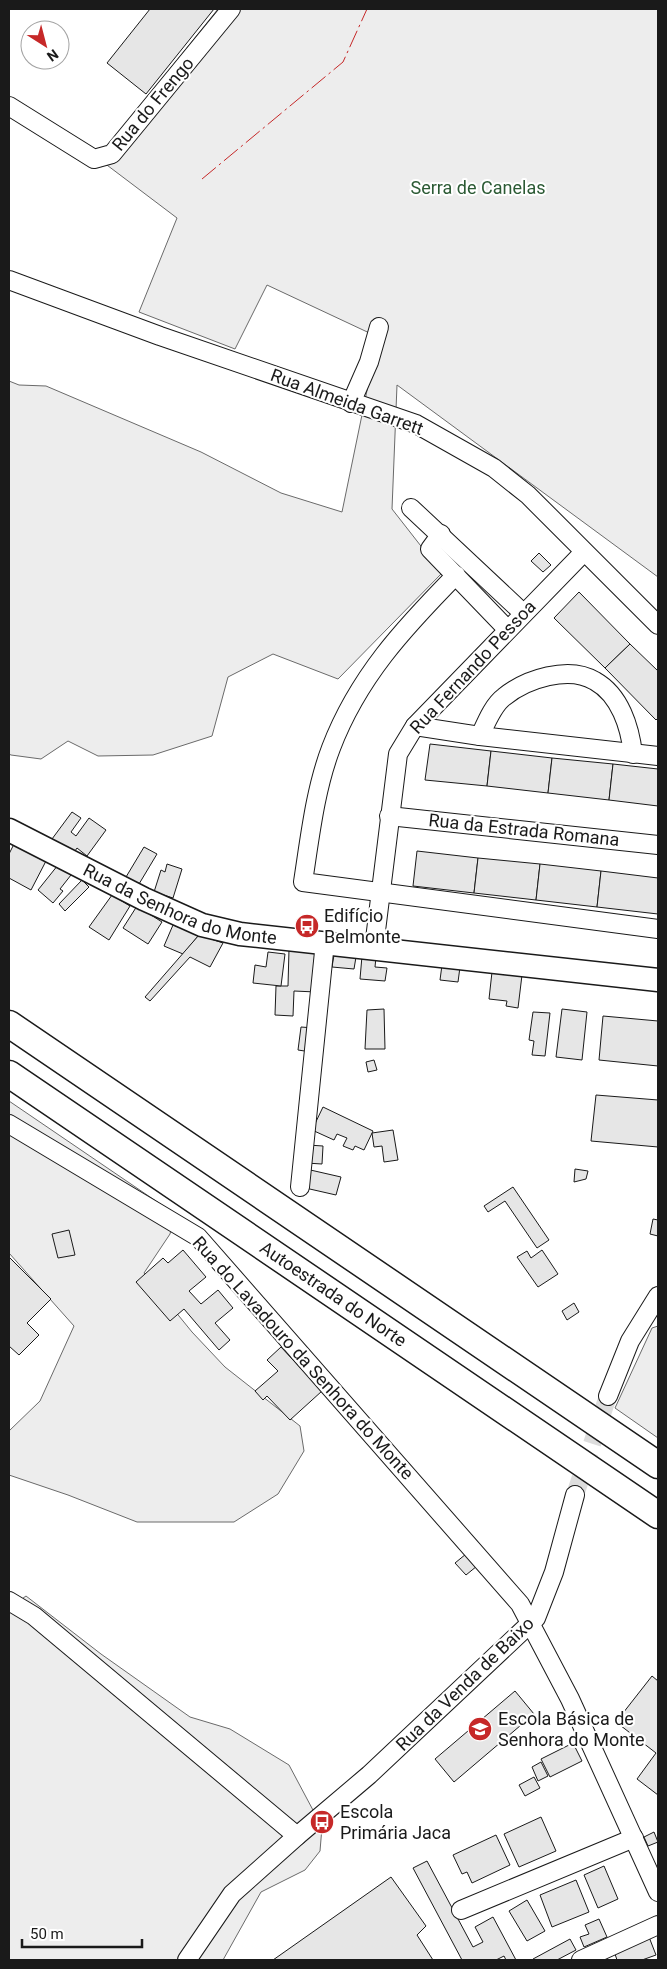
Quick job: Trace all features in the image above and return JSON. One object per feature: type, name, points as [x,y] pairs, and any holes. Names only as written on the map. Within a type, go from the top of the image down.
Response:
[{"type":"highway","points":[[9,1024],[658,1465]]},
{"type":"highway","name":"Autoestrada do Norte","points":[[9,1074],[658,1515]]},
{"type":"main road","name":"Rua da Senhora do Monte","points":[[9,830],[144,899],[202,925],[240,934],[374,947],[658,980]]},
{"type":"street","name":"Rua do Frengo","points":[[9,106],[94,159],[112,154],[231,9]]},
{"type":"street","name":"Rua Almeida Garrett","points":[[9,280],[160,336],[416,424],[494,468],[528,495],[658,625]]},
{"type":"street","points":[[351,402],[369,362],[379,327]]},
{"type":"street","points":[[412,508],[523,613]]},
{"type":"street","points":[[441,534],[430,549],[507,629]]},
{"type":"street","name":"Rua Fernando Pessoa","points":[[374,947],[398,754],[414,726],[584,552]]},
{"type":"street","points":[[456,576],[405,626],[365,681],[330,750],[313,812],[303,882],[381,894],[658,929]]},
{"type":"street","points":[[480,736],[503,697],[524,685],[546,676],[574,675],[595,680],[612,697],[628,723],[633,754]]},
{"type":"street","points":[[414,726],[480,736],[658,756]]},
{"type":"street","name":"Rua da Estrada Romana","points":[[389,816],[658,845]]},
{"type":"street","points":[[300,1187],[325,942]]},
{"type":"street","name":"Rua do Lavadouro da Senhora do Monte","points":[[9,1124],[198,1237],[520,1604],[570,1699],[658,1892]]},
{"type":"street","points":[[608,1396],[630,1341],[658,1296]]},
{"type":"street","name":"Rua da Venda de Baixo","points":[[187,1960],[232,1894],[376,1769],[536,1618],[554,1572],[575,1495]]},
{"type":"street","points":[[9,1601],[34,1616],[297,1836]]},
{"type":"street","points":[[461,1910],[634,1838]]},
{"type":"street","points":[[581,1960],[658,1925]]},
{"type":"green space","name":"Serra de Canelas","points":[[218,9],[658,9],[658,577],[397,385],[392,509],[442,573],[338,679],[273,654],[228,677],[212,736],[153,755],[98,756],[68,741],[41,759],[11,755],[9,754],[9,381],[19,385],[46,386],[201,452],[281,493],[342,512],[378,337],[267,285],[235,349],[139,312],[177,218],[91,153],[106,149]]},
{"type":"green space","points":[[9,1101],[175,1214],[170,1234],[144,1273],[192,1332],[225,1367],[300,1426],[304,1451],[278,1494],[234,1522],[137,1522],[68,1495],[9,1475],[9,1431],[40,1401],[74,1326],[9,1253]]},
{"type":"green space","points":[[658,1326],[658,1438],[615,1408],[652,1328]]},
{"type":"green space","points":[[26,1596],[101,1654],[190,1717],[230,1729],[289,1765],[322,1827],[320,1851],[305,1870],[261,1892],[223,1960],[9,1960],[9,1608]]},
{"type":"building","points":[[150,9],[214,9],[146,94],[107,63]]},
{"type":"building","points":[[539,553],[551,565],[543,572],[531,561]]},
{"type":"building","points":[[579,592],[630,644],[605,668],[554,618]]},
{"type":"building","points":[[630,644],[658,671],[658,718],[656,720],[605,668]]},
{"type":"building","points":[[430,744],[491,751],[487,786],[425,780]]},
{"type":"building","points":[[491,751],[552,758],[548,793],[487,786]]},
{"type":"building","points":[[552,758],[613,764],[609,800],[548,793]]},
{"type":"building","points":[[613,764],[658,769],[658,806],[609,800]]},
{"type":"building","points":[[72,812],[81,818],[71,832],[76,836],[89,818],[106,830],[87,856],[77,848],[73,854],[52,839]]},
{"type":"building","points":[[14,844],[46,861],[31,890],[9,878],[9,854]]},
{"type":"building","points":[[144,847],[157,854],[139,884],[126,877]]},
{"type":"building","points":[[417,851],[478,858],[474,893],[413,886]]},
{"type":"building","points":[[478,858],[540,864],[536,900],[474,893]]},
{"type":"building","points":[[167,864],[182,869],[173,898],[154,892],[161,870],[165,872]]},
{"type":"building","points":[[540,864],[601,871],[597,907],[536,900]]},
{"type":"building","points":[[58,865],[71,875],[60,889],[63,891],[53,903],[38,890]]},
{"type":"building","points":[[601,871],[658,878],[658,914],[597,907]]},
{"type":"building","points":[[82,880],[89,887],[65,911],[59,904]]},
{"type":"building","points":[[112,895],[130,906],[109,940],[89,927]]},
{"type":"building","points":[[137,906],[162,922],[148,944],[123,928]]},
{"type":"building","points":[[173,925],[199,935],[183,954],[164,946]]},
{"type":"building","points":[[199,935],[223,943],[210,967],[190,957],[150,1001],[145,997]]},
{"type":"building","points":[[289,949],[318,950],[316,992],[294,991],[293,1016],[275,1015],[276,986],[288,986]]},
{"type":"building","points":[[268,952],[285,954],[281,986],[253,983],[255,965],[266,967]]},
{"type":"building","points":[[334,955],[356,957],[354,969],[332,967]]},
{"type":"building","points":[[362,956],[376,957],[375,967],[387,968],[385,981],[360,979]]},
{"type":"building","points":[[442,965],[460,967],[458,982],[440,980]]},
{"type":"building","points":[[492,972],[522,975],[518,1008],[506,1006],[507,1001],[489,999]]},
{"type":"building","points":[[384,1009],[385,1049],[365,1049],[367,1010]]},
{"type":"building","points":[[562,1009],[587,1012],[582,1060],[556,1057]]},
{"type":"building","points":[[533,1012],[550,1013],[545,1056],[532,1055],[534,1041],[529,1040]]},
{"type":"building","points":[[603,1016],[658,1021],[658,1066],[599,1060]]},
{"type":"building","points":[[301,1027],[314,1028],[311,1052],[298,1050]]},
{"type":"building","points":[[374,1060],[377,1070],[368,1072],[366,1062]]},
{"type":"building","points":[[596,1095],[658,1100],[658,1147],[591,1141]]},
{"type":"building","points":[[323,1107],[373,1131],[364,1150],[355,1146],[353,1150],[343,1146],[347,1138],[337,1134],[334,1140],[312,1130]]},
{"type":"building","points":[[393,1130],[398,1160],[384,1162],[382,1146],[374,1147],[372,1133]]},
{"type":"building","points":[[308,1145],[323,1146],[322,1164],[306,1163]]},
{"type":"building","points":[[306,1169],[341,1177],[336,1195],[301,1187]]},
{"type":"building","points":[[575,1169],[588,1171],[586,1179],[574,1182]]},
{"type":"building","points":[[513,1187],[549,1240],[537,1248],[505,1201],[488,1212],[484,1206]]},
{"type":"building","points":[[653,1219],[658,1220],[658,1236],[650,1234]]},
{"type":"building","points":[[69,1230],[75,1255],[58,1258],[52,1234]]},
{"type":"building","points":[[183,1250],[206,1277],[189,1291],[201,1304],[218,1290],[233,1308],[215,1323],[230,1340],[219,1350],[184,1309],[170,1321],[136,1282],[163,1258],[168,1263]]},
{"type":"building","points":[[542,1250],[558,1274],[538,1287],[517,1257],[527,1251],[531,1258]]},
{"type":"building","points":[[9,1257],[51,1299],[27,1323],[39,1335],[19,1355],[9,1346]]},
{"type":"building","points":[[574,1303],[579,1312],[567,1320],[562,1311]]},
{"type":"building","points":[[281,1347],[322,1391],[290,1420],[267,1396],[263,1400],[255,1391],[278,1371],[267,1360]]},
{"type":"building","points":[[466,1554],[477,1566],[466,1575],[455,1563]]},
{"type":"building","points":[[652,1676],[658,1681],[658,1795],[637,1779],[656,1753],[616,1722]]},
{"type":"building","points":[[515,1691],[534,1714],[454,1782],[435,1759]]},
{"type":"building","points":[[573,1743],[582,1761],[550,1777],[541,1759]]},
{"type":"building","points":[[541,1762],[548,1776],[538,1781],[532,1767]]},
{"type":"building","points":[[534,1777],[540,1788],[525,1796],[519,1785]]},
{"type":"building","points":[[541,1817],[556,1851],[519,1867],[504,1834]]},
{"type":"building","points":[[654,1832],[658,1842],[648,1846],[644,1837]]},
{"type":"building","points":[[496,1835],[510,1865],[472,1883],[467,1872],[462,1874],[453,1855]]},
{"type":"building","points":[[427,1861],[473,1947],[483,1942],[475,1927],[493,1917],[516,1960],[506,1960],[504,1956],[496,1960],[462,1960],[413,1868]]},
{"type":"building","points":[[604,1866],[618,1899],[598,1908],[584,1875]]},
{"type":"building","points":[[391,1877],[426,1926],[417,1935],[433,1960],[273,1960]]},
{"type":"building","points":[[576,1880],[589,1912],[552,1927],[540,1895]]},
{"type":"building","points":[[527,1900],[545,1931],[527,1941],[509,1911]]},
{"type":"building","points":[[599,1919],[607,1937],[584,1947],[580,1937],[589,1934],[585,1925]]},
{"type":"building","points":[[649,1937],[656,1955],[642,1960],[617,1960],[614,1951]]},
{"type":"building","points":[[570,1939],[576,1950],[557,1960],[533,1959]]},
{"type":"tunnel","points":[[575,1495],[608,1396]]},
{"type":"power","points":[[202,179],[343,62],[367,9]]},
{"type":"place","name":"Edifício Belmonte","points":[[307,926]]},
{"type":"place","name":"Escola Básica de Senhora do Monte","points":[[480,1729]]},
{"type":"place","name":"Escola Primária Jaca","points":[[322,1822]]}]
